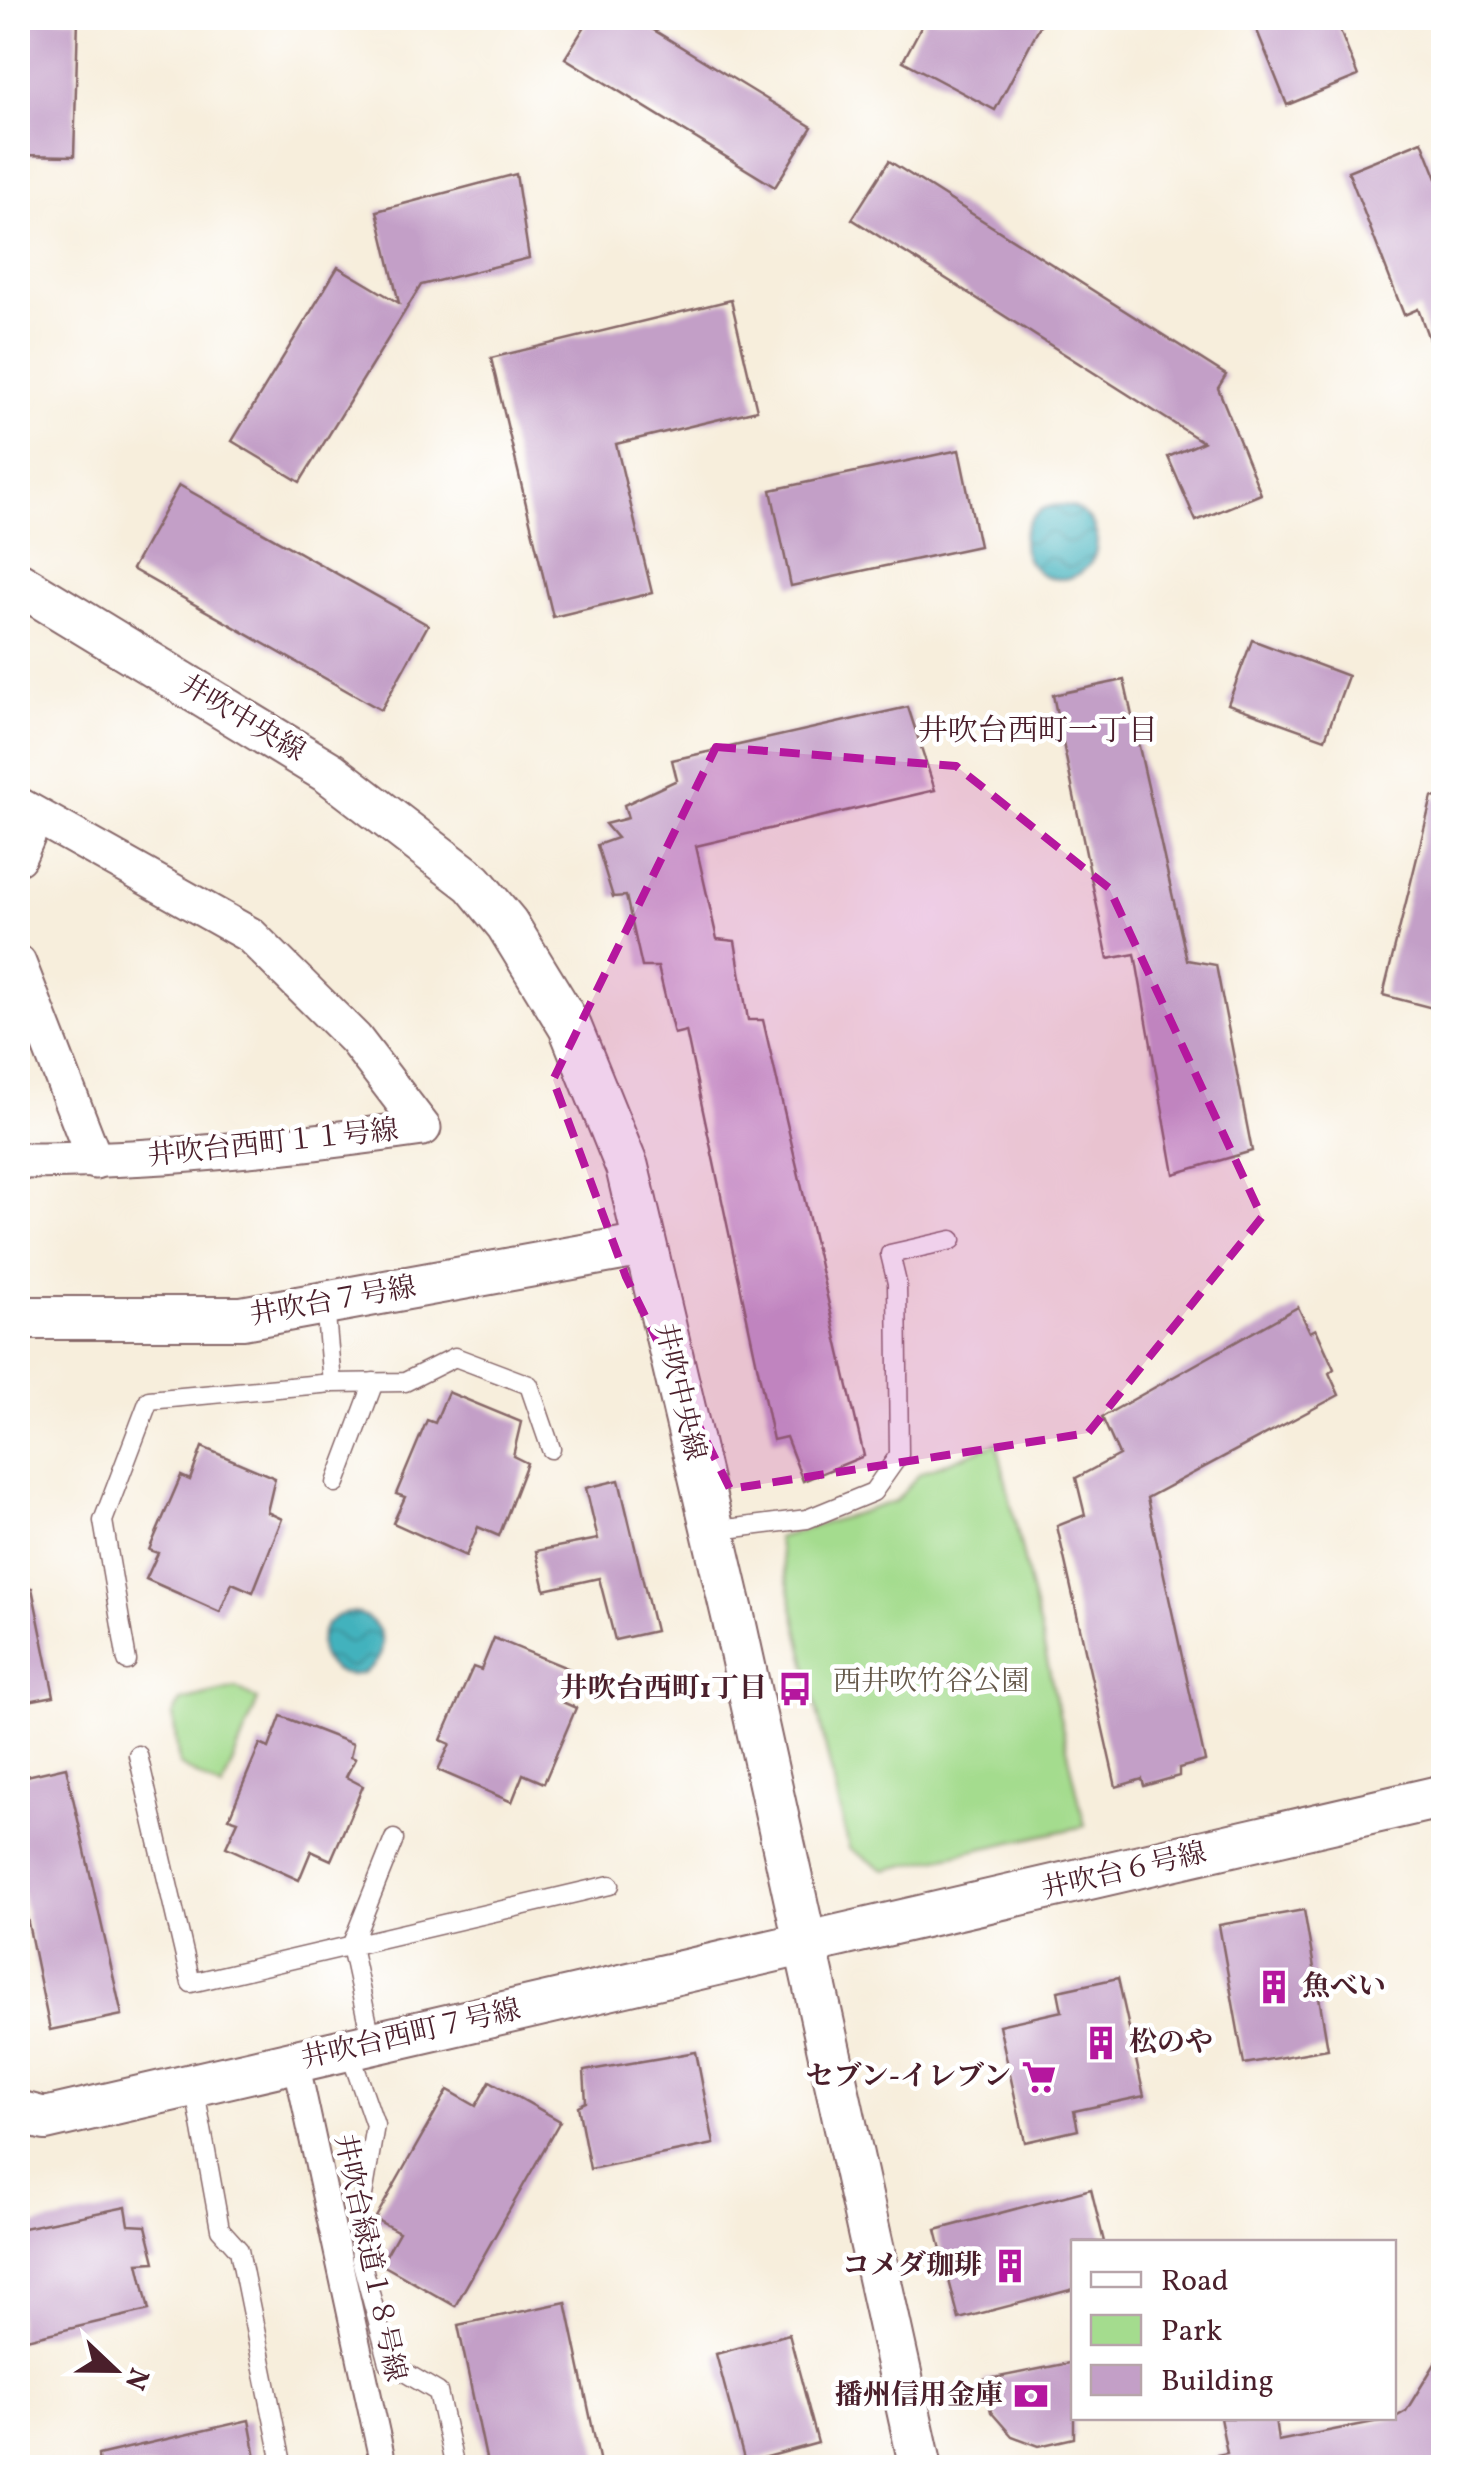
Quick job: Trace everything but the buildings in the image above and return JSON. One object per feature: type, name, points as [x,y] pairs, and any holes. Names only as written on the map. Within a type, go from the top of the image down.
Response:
[{"type":"street","name":"井吹中央線","points":[[18,583],[330,773],[474,883],[506,924],[570,1026],[627,1167],[921,2468]]},
{"type":"street","points":[[18,857],[27,810]]},
{"type":"street","name":"井吹台西町１１号線","points":[[18,1160],[95,1161],[256,1151],[423,1128],[355,1039],[250,935],[27,810]]},
{"type":"street","points":[[18,963],[95,1161]]},
{"type":"street","name":"井吹台７号線","points":[[18,1318],[242,1318],[644,1245]]},
{"type":"street","name":"井吹台６号線","points":[[804,1944],[1444,1796]]},
{"type":"street","name":"井吹台西町７号線","points":[[18,2112],[45,2119],[804,1944]]},
{"type":"street","name":"井吹台緑道１８号線","points":[[296,2062],[384,2468]]},
{"type":"lane","points":[[711,1531],[807,1519],[872,1492],[898,1455],[897,1283],[890,1254],[952,1240]]},
{"type":"lane","points":[[325,1304],[332,1383]]},
{"type":"lane","points":[[128,1661],[103,1521],[149,1400],[332,1383],[405,1382],[455,1356],[529,1384],[551,1449]]},
{"type":"lane","points":[[336,1483],[374,1382]]},
{"type":"lane","points":[[138,1755],[191,1983],[610,1885]]},
{"type":"lane","points":[[394,1839],[352,1946],[360,2046],[376,2125],[359,2218],[362,2260],[388,2363],[438,2392],[455,2468]]},
{"type":"lane","points":[[194,2085],[220,2230],[239,2250],[283,2468]]},
{"type":"highlighted area","points":[[716,747],[956,766],[1109,888],[1262,1217],[1088,1433],[730,1489],[626,1277],[553,1080]]},
{"type":"green space","name":"西井吹竹谷公園","points":[[997,1443],[1085,1826],[885,1870],[849,1848],[777,1538],[896,1501],[920,1473]]},
{"type":"green space","points":[[236,1688],[258,1700],[222,1789],[179,1765],[173,1715],[181,1701]]},
{"type":"water","points":[[1060,505],[1086,516],[1097,542],[1086,568],[1060,579],[1034,568],[1023,542],[1034,516]]},
{"type":"water","points":[[351,1613],[373,1622],[382,1644],[373,1666],[351,1675],[329,1666],[320,1644],[329,1622]]},
{"type":"place","name":"井吹台西町1丁目","points":[[795,1689]]},
{"type":"place","name":"魚べい","points":[[1274,1987]]},
{"type":"place","name":"松のや","points":[[1101,2043]]},
{"type":"place","name":"セブン-イレブン","points":[[1039,2077]]},
{"type":"place","name":"コメダ珈琲","points":[[1010,2266]]},
{"type":"place","name":"播州信用金庫","points":[[1031,2396]]},
{"type":"district","name":"井吹台西町一丁目","points":[[1038,732]]}]
